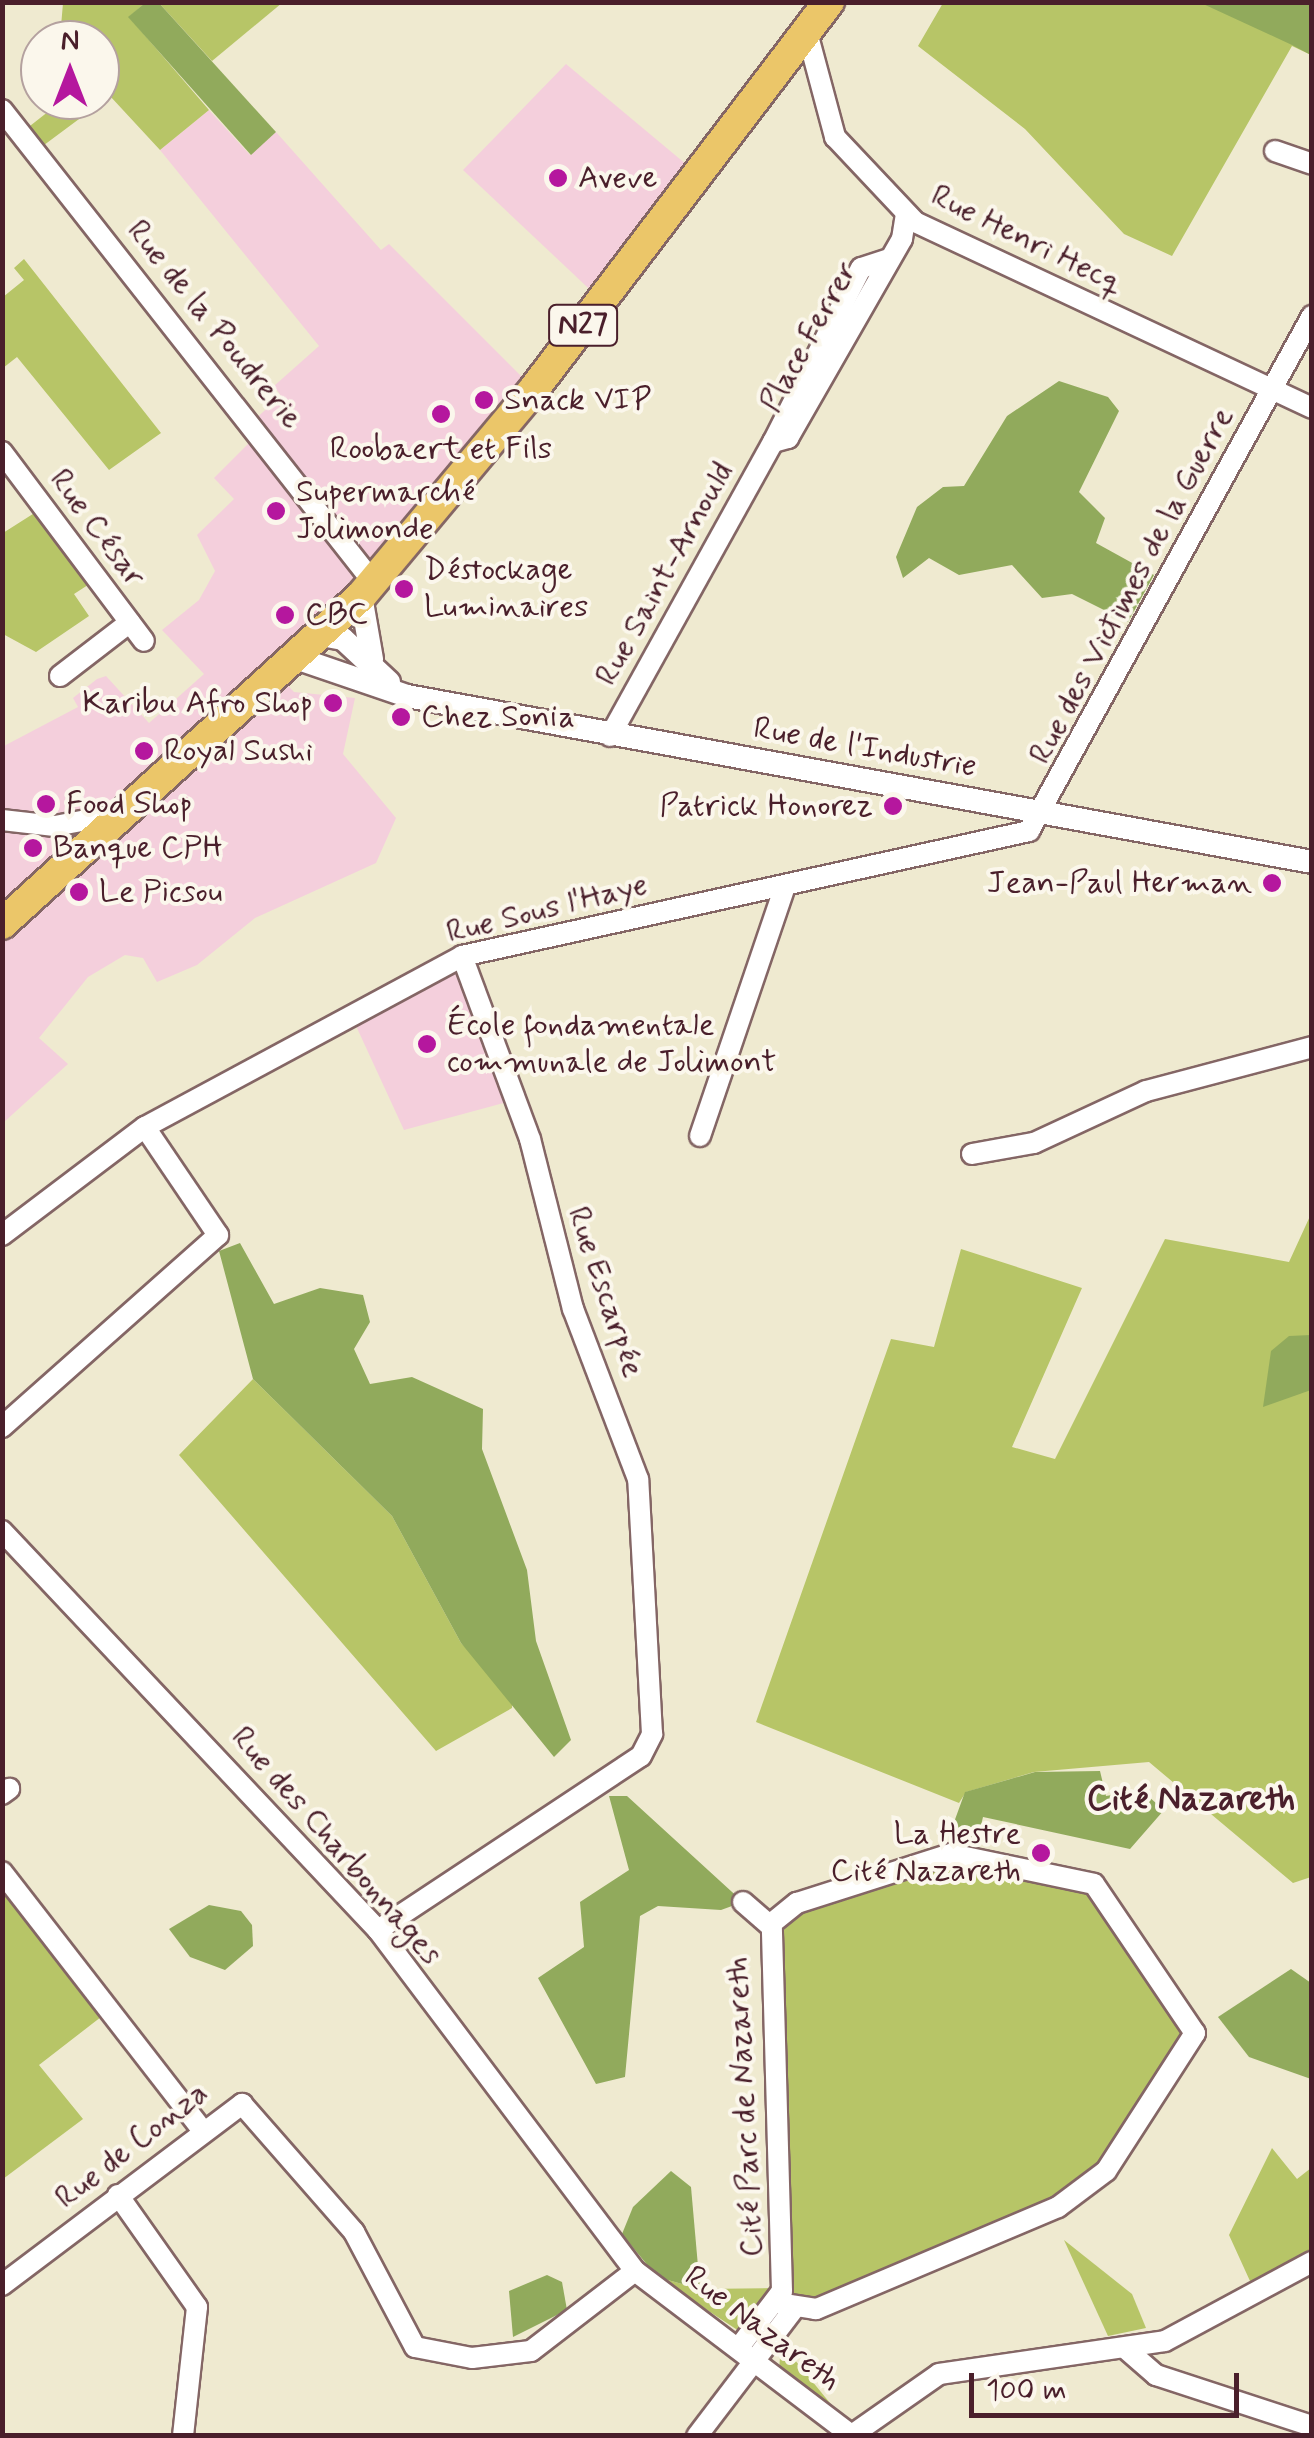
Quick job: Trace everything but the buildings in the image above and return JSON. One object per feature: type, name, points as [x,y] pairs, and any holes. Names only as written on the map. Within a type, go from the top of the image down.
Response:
[{"type":"main road","name":"N27","points":[[2,924],[367,589],[808,36],[830,2]]},
{"type":"street","name":"Rue Henri Hecq","points":[[808,36],[835,137],[906,215],[1312,408]]},
{"type":"street","name":"Rue de la Poudrerie","points":[[2,110],[367,589]]},
{"type":"street","points":[[1275,151],[1312,164]]},
{"type":"street","points":[[902,239],[906,215]]},
{"type":"street","points":[[902,239],[926,227]]},
{"type":"street","name":"Place Ferrer","points":[[774,442],[861,268],[888,259],[902,239]]},
{"type":"street","name":"Rue des Victimes de la Guerre","points":[[1044,811],[1312,316]]},
{"type":"street","name":"Rue Saint-Arnould","points":[[610,736],[774,442]]},
{"type":"street","name":"Rue César","points":[[4,456],[144,641]]},
{"type":"street","points":[[367,589],[367,650],[398,689]]},
{"type":"street","points":[[60,676],[130,622]]},
{"type":"street","points":[[321,635],[343,638],[398,689]]},
{"type":"street","name":"Rue de l'Industrie","points":[[296,658],[398,689],[610,736],[1312,862]]},
{"type":"street","name":"Rue Sous l'Haye","points":[[2,1236],[146,1127],[462,956],[1023,834],[1044,811]]},
{"type":"street","points":[[2,820],[56,826],[123,814]]},
{"type":"street","points":[[700,1136],[785,887]]},
{"type":"street","name":"Rue Escarpée","points":[[378,1930],[641,1756],[652,1734],[654,1656],[638,1479],[573,1310],[530,1139],[462,956]]},
{"type":"street","points":[[972,1154],[1034,1144],[1146,1091],[1312,1048]]},
{"type":"street","points":[[2,1427],[218,1234],[146,1127]]},
{"type":"street","name":"Rue des Charbonnages","points":[[2,1531],[378,1930],[636,2271]]},
{"type":"street","name":"Cité Parc de Nazareth","points":[[951,1854],[1073,1875],[1107,1898],[1195,2033],[1171,2083],[1074,2198],[816,2308],[786,2306],[771,1926],[796,1903],[951,1854]]},
{"type":"street","points":[[2,1872],[201,2128]]},
{"type":"street","points":[[743,1902],[771,1926]]},
{"type":"street","name":"Rue de Conza","points":[[2,2285],[232,2106],[254,2108],[354,2232],[404,2337],[426,2350],[493,2359],[531,2351],[636,2271]]},
{"type":"street","points":[[118,2195],[198,2307],[183,2436]]},
{"type":"street","points":[[852,2435],[939,2374],[1165,2341],[1312,2262]]},
{"type":"street","name":"Rue Nazareth","points":[[636,2271],[747,2351],[852,2435]]},
{"type":"street","points":[[697,2436],[747,2351],[786,2306]]},
{"type":"street","points":[[1126,2349],[1156,2375],[1312,2426]]},
{"type":"shaded area","points":[[566,64],[699,175],[602,301],[463,170]]},
{"type":"shaded area","points":[[209,110],[250,155],[276,132],[381,250],[389,244],[534,389],[278,675],[294,692],[355,698],[343,754],[396,818],[376,863],[255,918],[197,965],[157,982],[143,958],[125,955],[88,977],[39,1038],[68,1064],[3,1123],[2,747],[78,707],[73,698],[97,679],[106,676],[149,723],[204,674],[162,630],[199,600],[215,571],[197,535],[234,499],[214,478],[261,431],[253,421],[281,396],[274,386],[319,346],[160,150]]},
{"type":"shaded area","name":"École fondamentale communale de Jolimont","points":[[462,956],[511,1101],[404,1130],[351,1015]]},
{"type":"green space","points":[[63,3],[145,3],[129,17],[209,110],[160,150],[120,107],[120,20],[62,20]]},
{"type":"green space","points":[[145,3],[159,3],[276,132],[251,155],[128,17]]},
{"type":"green space","points":[[159,3],[282,3],[212,61]]},
{"type":"green space","points":[[943,3],[1311,3],[1311,55],[1292,46],[1172,256],[1124,234],[1025,129],[918,46]]},
{"type":"green space","points":[[1201,3],[1311,3],[1311,55],[1292,45]]},
{"type":"green space","points":[[38,120],[78,120],[36,151],[21,133]]},
{"type":"green space","points":[[24,259],[161,433],[109,470],[17,357],[3,368],[3,297],[24,280],[14,268]]},
{"type":"green space","points":[[1059,381],[1108,397],[1119,411],[1079,492],[1105,518],[1096,543],[1154,575],[1128,622],[1072,594],[1042,598],[1012,565],[959,575],[929,558],[903,578],[896,557],[917,507],[943,487],[964,486],[1007,416]]},
{"type":"green space","points":[[36,512],[91,583],[74,594],[89,616],[36,652],[3,634],[3,533]]},
{"type":"green space","points":[[1311,1214],[1311,1877],[1293,1883],[1149,1762],[1034,1772],[966,1792],[959,1803],[756,1722],[891,1339],[934,1347],[961,1249],[1082,1288],[1012,1447],[1055,1459],[1165,1239],[1289,1262]]},
{"type":"green space","points":[[240,1243],[274,1304],[320,1288],[363,1295],[370,1322],[354,1349],[370,1384],[412,1377],[483,1409],[482,1449],[527,1570],[536,1641],[571,1740],[554,1757],[461,1643],[392,1516],[253,1379],[219,1251]]},
{"type":"green space","points":[[1311,1335],[1311,1390],[1263,1407],[1271,1351],[1289,1336]]},
{"type":"green space","points":[[253,1379],[392,1516],[461,1643],[512,1695],[512,1708],[436,1751],[179,1455]]},
{"type":"green space","points":[[1100,1771],[1106,1796],[1141,1790],[1164,1810],[1130,1849],[983,1817],[976,1847],[949,1836],[965,1792],[1035,1772]]},
{"type":"green space","points":[[609,1796],[627,1796],[743,1902],[721,1910],[658,1906],[640,1916],[625,2077],[596,2084],[538,1978],[584,1947],[580,1902],[629,1870]]},
{"type":"green space","points":[[932,1860],[1084,1879],[1196,2032],[1093,2186],[789,2317],[769,1925]]},
{"type":"green space","points":[[2,1872],[110,2010],[39,2065],[83,2119],[3,2179]]},
{"type":"green space","points":[[209,1905],[241,1911],[252,1925],[253,1946],[225,1970],[190,1957],[169,1929]]},
{"type":"green space","points":[[1291,1969],[1311,1983],[1311,2079],[1249,2057],[1218,2017]]},
{"type":"green space","points":[[1272,2148],[1297,2179],[1311,2168],[1311,2262],[1255,2292],[1229,2235]]},
{"type":"green space","points":[[671,2171],[691,2187],[700,2289],[657,2277],[622,2234],[633,2207]]},
{"type":"green space","points":[[1064,2240],[1132,2294],[1146,2328],[1108,2336]]},
{"type":"green space","points":[[547,2275],[562,2282],[567,2310],[513,2337],[509,2291]]},
{"type":"green space","points":[[657,2277],[700,2289],[775,2288],[739,2331]]},
{"type":"green space","points":[[781,2343],[834,2408],[839,2425],[779,2371]]},
{"type":"place","name":"Aveve","points":[[558,178]]},
{"type":"place","name":"Snack VIP","points":[[484,400]]},
{"type":"place","name":"Roobaert et Fils","points":[[441,414]]},
{"type":"place","name":"Supermarché Jolimonde","points":[[276,511]]},
{"type":"place","name":"Déstockage Luminaires","points":[[404,589]]},
{"type":"place","name":"CBC","points":[[285,615]]},
{"type":"place","name":"Karibu Afro Shop","points":[[333,703]]},
{"type":"place","name":"Chez Sonia","points":[[401,717]]},
{"type":"place","name":"Royal Sushi","points":[[144,751]]},
{"type":"place","name":"Food Shop","points":[[46,804]]},
{"type":"place","name":"Patrick Honorez","points":[[893,806]]},
{"type":"place","name":"Banque CPH","points":[[33,848]]},
{"type":"place","name":"Jean-Paul Herman","points":[[1272,883]]},
{"type":"place","name":"Le Picsou","points":[[79,892]]},
{"type":"place","name":"École fondamentale communale de Jolimont","points":[[427,1044]]},
{"type":"place","name":"La Hestre Cité Nazareth","points":[[1041,1853]]},
{"type":"district","name":"Cité Nazareth","points":[[1191,1799]]}]
